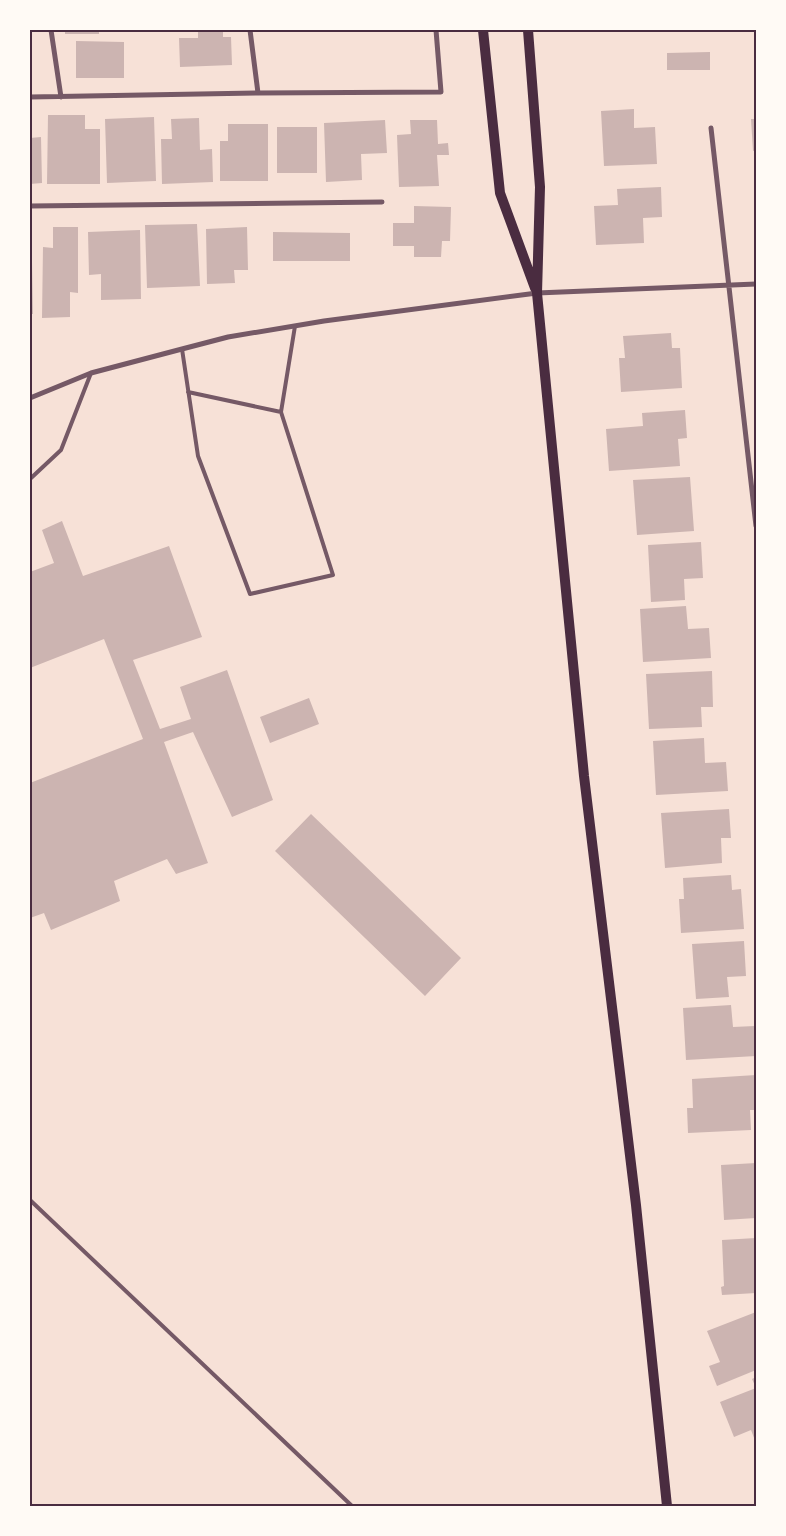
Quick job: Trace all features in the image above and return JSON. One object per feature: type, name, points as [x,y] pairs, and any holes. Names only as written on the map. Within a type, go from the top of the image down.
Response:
[{"type":"main road","points":[[483,30],[500,193],[537,294]]},
{"type":"main road","points":[[528,30],[540,187],[537,294],[584,776],[636,1204],[667,1506]]},
{"type":"street","points":[[51,30],[61,97]]},
{"type":"street","points":[[250,30],[258,93]]},
{"type":"street","points":[[30,98],[258,93],[441,92],[436,30]]},
{"type":"street","points":[[711,128],[756,526]]},
{"type":"street","points":[[30,206],[382,202]]},
{"type":"street","points":[[30,398],[91,373],[228,337],[295,326],[537,294],[756,284]]},
{"type":"lane","points":[[182,349],[198,456],[250,594],[333,575],[282,412],[295,326]]},
{"type":"lane","points":[[30,479],[61,450],[91,373]]},
{"type":"lane","points":[[188,392],[282,412]]},
{"type":"lane","points":[[30,1200],[352,1506]]},
{"type":"building","points":[[65,30],[99,30],[99,34],[65,34]]},
{"type":"building","points":[[198,30],[223,30],[223,37],[231,37],[232,65],[180,67],[179,38],[198,38]]},
{"type":"building","points":[[76,41],[124,42],[124,78],[76,78]]},
{"type":"building","points":[[710,52],[710,70],[667,70],[667,53]]},
{"type":"building","points":[[634,109],[634,128],[655,127],[657,164],[604,166],[601,111]]},
{"type":"building","points":[[48,115],[85,115],[85,129],[100,129],[100,184],[47,184]]},
{"type":"building","points":[[154,117],[156,181],[107,183],[105,119]]},
{"type":"building","points":[[199,118],[200,150],[212,149],[213,182],[162,184],[161,139],[172,139],[171,119]]},
{"type":"building","points":[[751,119],[756,119],[756,150],[753,151]]},
{"type":"building","points":[[385,120],[387,153],[361,154],[362,180],[326,182],[324,123]]},
{"type":"building","points":[[410,120],[437,120],[438,144],[448,143],[449,155],[437,155],[439,186],[399,187],[397,135],[411,134]]},
{"type":"building","points":[[228,124],[268,124],[268,181],[220,181],[220,141],[228,141]]},
{"type":"building","points":[[277,127],[317,127],[317,173],[277,173]]},
{"type":"building","points":[[41,137],[42,183],[30,184],[30,138]]},
{"type":"building","points":[[661,187],[662,217],[643,218],[644,243],[596,245],[594,206],[618,205],[617,189]]},
{"type":"building","points":[[414,206],[451,207],[450,241],[442,241],[441,257],[414,257],[414,246],[393,246],[393,223],[414,223]]},
{"type":"building","points":[[197,224],[200,286],[147,288],[145,225]]},
{"type":"building","points":[[53,227],[78,227],[78,293],[70,292],[70,317],[42,318],[43,247],[53,248]]},
{"type":"building","points":[[247,227],[248,270],[234,270],[235,283],[207,284],[206,229]]},
{"type":"building","points":[[140,230],[141,299],[101,300],[101,274],[89,275],[88,232]]},
{"type":"building","points":[[273,232],[350,233],[350,261],[273,261]]},
{"type":"building","points":[[30,262],[32,262],[33,314],[30,314]]},
{"type":"building","points":[[671,333],[672,348],[680,348],[682,388],[621,392],[619,358],[625,358],[623,336]]},
{"type":"building","points":[[685,410],[687,438],[678,439],[680,466],[609,471],[606,429],[643,426],[642,413]]},
{"type":"building","points":[[690,477],[694,531],[637,535],[633,480]]},
{"type":"building","points":[[62,521],[83,576],[169,546],[202,637],[133,660],[160,729],[191,719],[180,687],[227,670],[273,800],[232,817],[193,732],[164,742],[208,863],[176,874],[167,859],[114,881],[120,901],[51,930],[44,913],[30,918],[30,783],[143,739],[104,639],[30,668],[30,572],[54,563],[42,530]]},
{"type":"building","points":[[701,542],[703,578],[684,579],[685,600],[651,602],[648,545]]},
{"type":"building","points":[[686,606],[688,629],[709,628],[711,658],[643,662],[640,609]]},
{"type":"building","points":[[712,671],[713,707],[701,707],[702,727],[649,729],[646,674]]},
{"type":"building","points":[[309,698],[319,724],[270,743],[260,717]]},
{"type":"building","points":[[704,738],[705,763],[726,762],[728,791],[656,795],[653,741]]},
{"type":"building","points":[[729,809],[731,838],[721,838],[722,863],[665,868],[661,813]]},
{"type":"building","points":[[311,814],[461,958],[425,996],[275,851]]},
{"type":"building","points":[[731,875],[732,890],[741,889],[744,929],[681,933],[679,899],[684,899],[683,878]]},
{"type":"building","points":[[744,941],[746,976],[727,977],[729,997],[696,999],[692,944]]},
{"type":"building","points":[[731,1005],[733,1027],[755,1026],[756,1056],[686,1060],[683,1008]]},
{"type":"building","points":[[756,1075],[756,1110],[750,1110],[751,1130],[688,1133],[687,1108],[693,1108],[692,1079]]},
{"type":"building","points":[[756,1163],[756,1218],[724,1220],[721,1165]]},
{"type":"building","points":[[756,1238],[756,1293],[722,1295],[721,1287],[724,1286],[722,1240]]},
{"type":"building","points":[[756,1312],[756,1370],[717,1386],[709,1366],[720,1362],[707,1331]]},
{"type":"building","points":[[756,1377],[756,1388],[752,1379]]},
{"type":"building","points":[[756,1388],[756,1443],[751,1430],[734,1437],[720,1402]]}]
